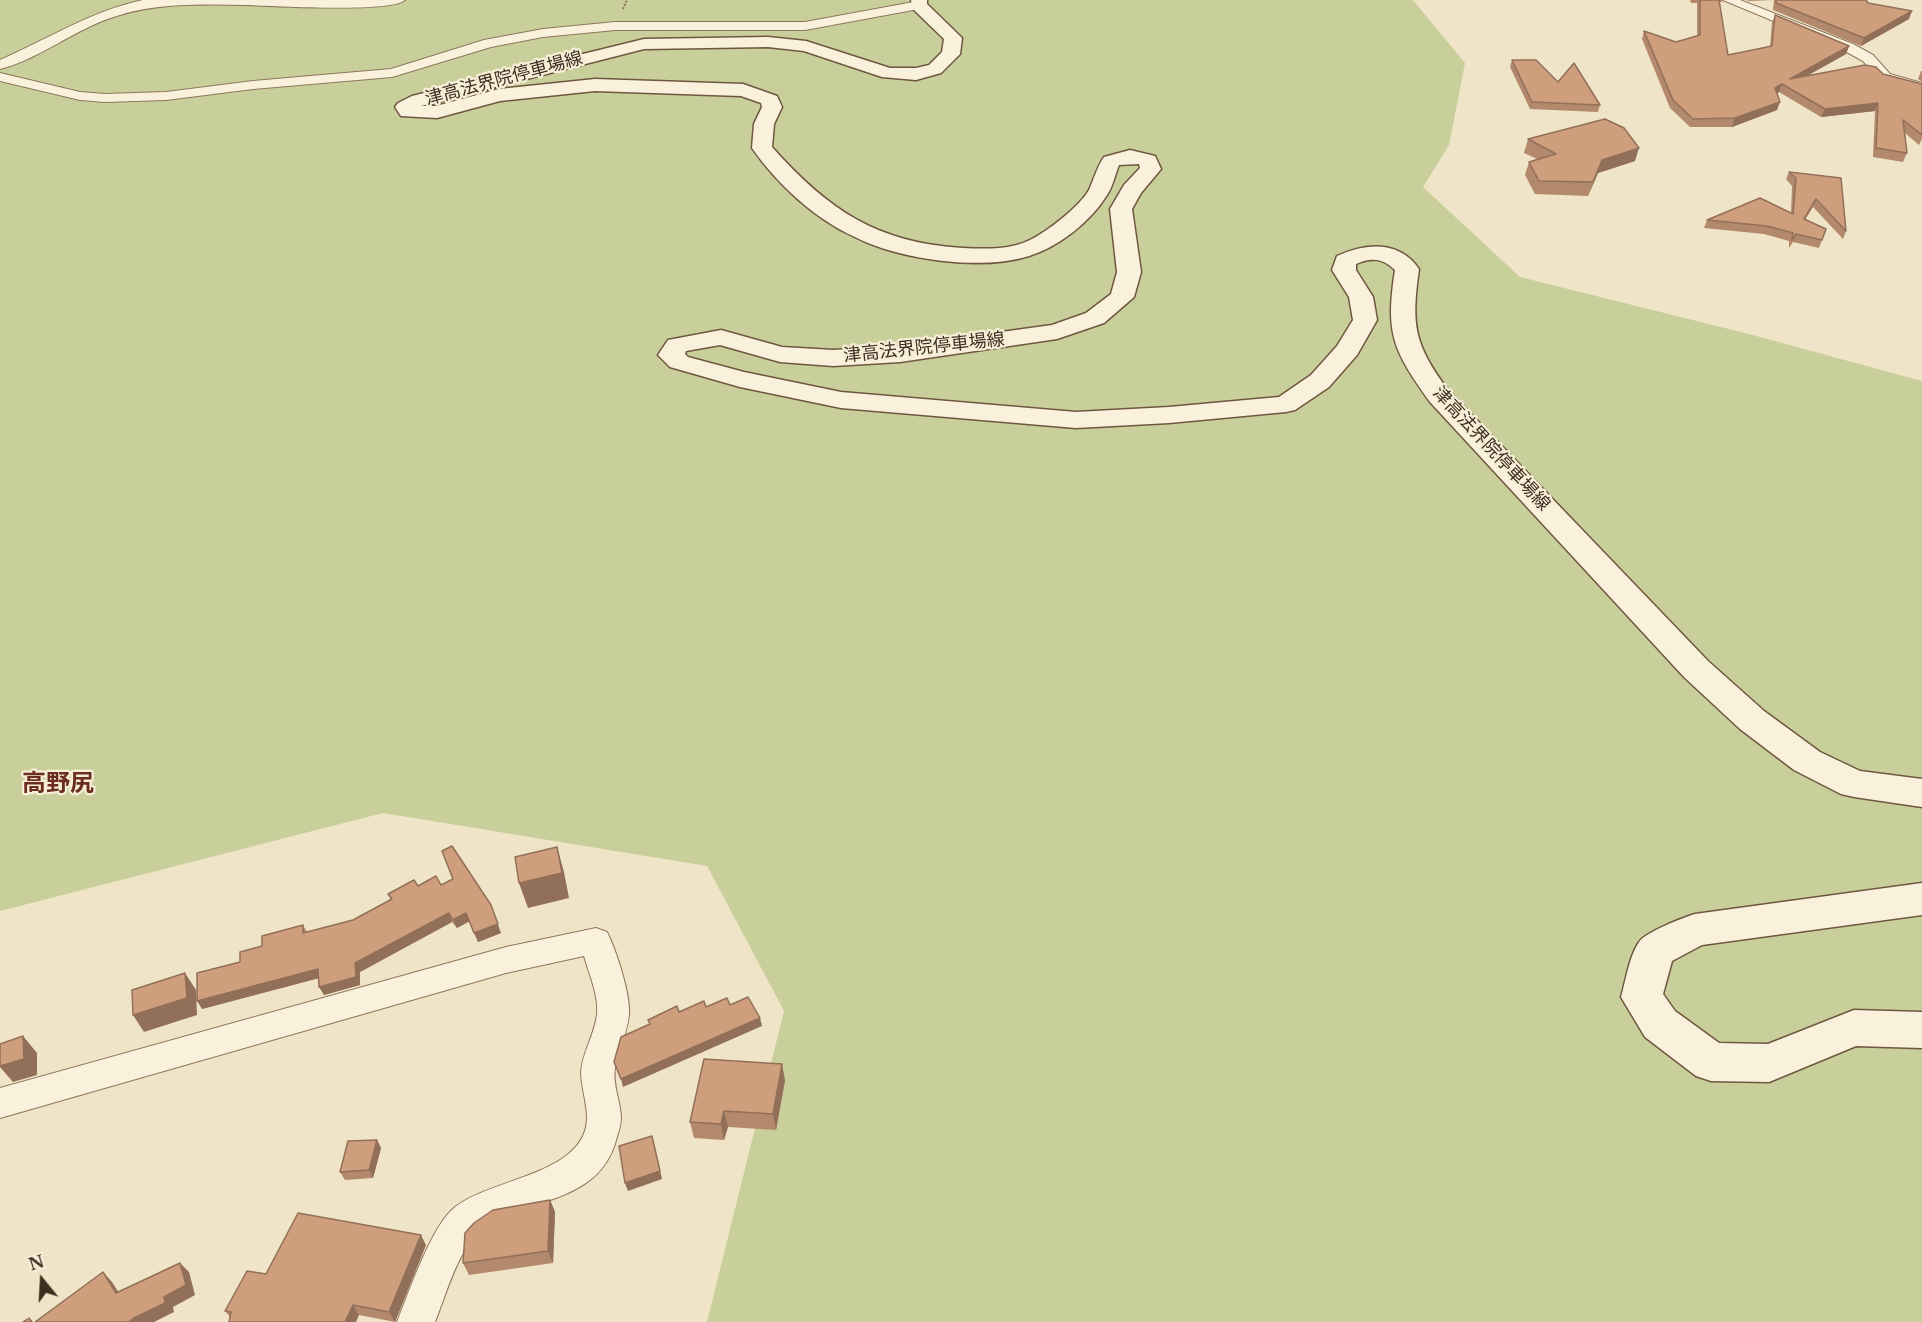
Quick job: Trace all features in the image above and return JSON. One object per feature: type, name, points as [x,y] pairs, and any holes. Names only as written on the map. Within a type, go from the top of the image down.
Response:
[{"type":"main road","name":"津高法界院停車場線","points":[[919,2],[952,38],[951,54],[935,69],[916,74],[888,73],[806,46],[768,42],[644,44],[454,93],[418,100],[405,107],[408,112],[437,112],[499,95],[595,85],[743,90],[770,100],[772,107],[764,124],[762,148],[795,186],[862,232],[893,245],[968,255],[1005,254],[1036,246],[1067,225],[1097,195],[1111,161],[1124,156],[1140,156],[1148,160],[1151,169],[1132,190],[1121,209],[1129,272],[1122,297],[1095,318],[1057,332],[900,354],[833,358],[780,354],[721,338],[677,345],[671,355],[679,362],[740,379],[841,400],[1076,420],[1169,415],[1286,404],[1320,381],[1348,350],[1365,320],[1361,297],[1344,270],[1345,261],[1360,253],[1383,252],[1399,258],[1407,269],[1402,304],[1404,335],[1418,366],[1439,396],[1696,669],[1752,720],[1808,761],[1854,784],[1922,793]]},
{"type":"main road","points":[[1922,899],[1695,930],[1655,951],[1642,997],[1660,1024],[1712,1062],[1769,1063],[1854,1028],[1922,1030]]},
{"type":"street","points":[[0,65],[84,24],[124,8],[141,4],[178,0],[313,3],[399,0]]},
{"type":"street","points":[[1730,0],[1848,47],[1868,58],[1885,76],[1894,81],[1922,87]]},
{"type":"street","points":[[0,77],[80,96],[105,98],[166,96],[253,85],[392,73],[489,43],[543,33],[615,26],[805,26],[873,15],[919,2]]},
{"type":"street","points":[[0,1103],[506,960],[596,941],[611,997],[613,1014],[598,1071],[604,1119],[597,1145],[584,1165],[487,1207],[466,1221],[452,1237],[416,1322]]},
{"type":"green space","points":[[0,0],[1413,0],[1465,63],[1449,145],[1423,187],[1520,277],[1749,334],[1922,381],[1922,1322],[707,1322],[784,1011],[707,866],[383,813],[0,911]]},
{"type":"building","points":[[1700,0],[1719,0],[1728,55],[1772,46],[1775,15],[1849,46],[1790,79],[1865,65],[1876,67],[1883,74],[1922,84],[1922,135],[1903,120],[1907,153],[1876,148],[1878,103],[1825,109],[1782,84],[1775,88],[1780,102],[1735,118],[1693,119],[1673,100],[1644,31],[1676,42],[1700,35]]},
{"type":"building","points":[[1776,0],[1866,0],[1868,3],[1912,11],[1864,38],[1776,3]]},
{"type":"building","points":[[1512,60],[1536,60],[1558,82],[1574,63],[1600,105],[1532,102]]},
{"type":"building","points":[[1605,119],[1624,128],[1639,148],[1602,160],[1593,182],[1539,181],[1529,162],[1556,154],[1528,139]]},
{"type":"building","points":[[1789,172],[1841,178],[1846,231],[1816,199],[1804,219],[1826,229],[1822,240],[1796,234],[1792,240],[1793,233],[1767,226],[1707,220],[1760,198],[1793,214],[1796,178]]},
{"type":"building","points":[[452,846],[491,905],[498,924],[474,933],[466,913],[453,920],[449,913],[355,963],[356,977],[319,987],[318,969],[197,1001],[197,973],[240,962],[240,952],[262,946],[262,936],[303,925],[303,933],[353,920],[392,899],[388,894],[414,880],[418,886],[436,876],[441,885],[453,879],[442,851]]},
{"type":"building","points":[[557,847],[562,873],[519,883],[515,857]]},
{"type":"building","points":[[185,973],[187,998],[133,1015],[132,990]]},
{"type":"building","points":[[748,997],[760,1018],[621,1079],[614,1062],[621,1037],[650,1024],[648,1020],[677,1006],[679,1012],[704,1001],[706,1007],[727,998],[730,1005]]},
{"type":"building","points":[[23,1036],[24,1059],[0,1066],[0,1044]]},
{"type":"building","points":[[704,1059],[782,1064],[773,1114],[724,1111],[721,1124],[690,1122]]},
{"type":"building","points":[[652,1136],[660,1171],[625,1183],[619,1146]]},
{"type":"building","points":[[377,1140],[369,1170],[340,1172],[348,1141]]},
{"type":"building","points":[[550,1200],[548,1251],[463,1263],[465,1233],[474,1223],[493,1210]]},
{"type":"building","points":[[298,1213],[421,1235],[389,1312],[353,1305],[345,1322],[229,1322],[231,1312],[225,1311],[247,1271],[266,1274]]},
{"type":"building","points":[[180,1263],[186,1285],[164,1297],[165,1303],[129,1322],[35,1322],[103,1272],[116,1293]]},
{"type":"district","name":"高野尻","points":[[58,784]]}]
